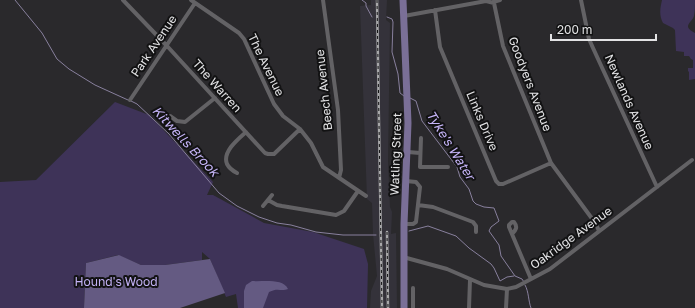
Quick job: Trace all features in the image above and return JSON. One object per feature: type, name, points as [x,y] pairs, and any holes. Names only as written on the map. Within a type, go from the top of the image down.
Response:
[{"type":"main road","name":"Watling Street","points":[[403,0],[408,103],[408,152],[403,257],[404,308]]},
{"type":"street","name":"The Warren","points":[[123,0],[166,44],[265,153],[271,155],[274,154],[300,129]]},
{"type":"street","name":"Beech Avenue","points":[[323,0],[338,110],[341,170],[339,178]]},
{"type":"street","points":[[404,16],[500,0]]},
{"type":"street","name":"Newlands Avenue","points":[[581,0],[589,38],[593,48],[657,187]]},
{"type":"street","name":"Park Avenue","points":[[130,100],[193,1]]},
{"type":"street","name":"The Avenue","points":[[193,1],[239,33],[244,39],[274,104],[283,116],[300,129],[311,143],[323,167],[366,196]]},
{"type":"street","name":"Goodyers Avenue","points":[[493,2],[503,46],[551,163],[596,224],[599,231]]},
{"type":"street","name":"Links Drive","points":[[435,10],[440,47],[496,181],[499,184],[503,184],[551,163]]},
{"type":"street","points":[[170,116],[176,121],[185,122],[215,98]]},
{"type":"street","points":[[237,173],[228,166],[226,159],[230,148],[246,132]]},
{"type":"street","points":[[421,138],[420,166],[448,167]]},
{"type":"street","points":[[408,152],[420,153]]},
{"type":"street","name":"Oakridge Avenue","points":[[403,257],[447,269],[484,285],[507,289],[516,287],[550,269],[692,160]]},
{"type":"street","points":[[404,224],[413,224],[416,222],[419,185],[416,182],[406,181]]},
{"type":"street","points":[[268,200],[282,206],[336,215],[344,211],[358,191]]},
{"type":"street","points":[[262,206],[272,195]]},
{"type":"street","points":[[418,205],[433,207],[473,222],[476,226],[476,232]]},
{"type":"street","name":"Goodyers Avenue","points":[[596,224],[603,228]]},
{"type":"street","points":[[512,234],[531,279]]},
{"type":"street","points":[[469,308],[470,280]]},
{"type":"street","points":[[413,288],[413,308]]},
{"type":"street","points":[[506,308],[507,289]]},
{"type":"street","points":[[507,302],[509,308]]},
{"type":"shaded area","points":[[371,0],[387,0],[386,20],[390,23],[388,162],[390,207],[392,212],[391,234],[396,233],[397,308],[370,308],[371,291],[377,276],[372,203],[367,199],[360,6],[371,5]]},
{"type":"shaded area","points":[[662,0],[695,0],[694,16],[688,26],[691,31],[695,33],[695,79],[689,80],[688,71],[688,68],[693,68],[693,60],[689,56],[684,56],[684,52],[676,51],[675,30],[663,23],[660,12]]},
{"type":"shaded area","points":[[115,102],[149,115],[213,182],[207,195],[213,195],[264,223],[313,232],[364,249],[368,264],[367,308],[238,308],[236,294],[226,297],[210,259],[202,252],[202,260],[165,265],[141,265],[118,255],[86,263],[84,308],[0,308],[0,182],[36,180]]},
{"type":"green space","name":"Hound's Wood","points":[[119,255],[141,265],[165,265],[210,259],[225,293],[180,308],[84,308],[86,263]]},
{"type":"green space","points":[[252,281],[272,281],[282,283],[288,289],[269,292],[263,308],[244,308],[244,291],[246,285]]},
{"type":"waterway","name":"Kitwells Brook","points":[[15,0],[42,33],[57,59],[69,69],[95,85],[128,100]]},
{"type":"waterway","name":"Tyke's Water","points":[[362,0],[366,3],[372,17]]},
{"type":"waterway","name":"Tyke's Water","points":[[387,17],[392,19],[393,22],[392,52],[398,74],[400,93],[404,96]]},
{"type":"waterway","name":"Tyke's Water","points":[[410,98],[416,101],[422,121],[457,167],[460,177],[469,189],[473,201],[484,207],[494,208],[499,221],[491,227],[489,231],[499,245],[501,256],[515,276],[522,279],[524,282]]},
{"type":"waterway","name":"Kitwells Brook","points":[[131,101],[137,104],[169,134],[219,193],[237,206],[259,217],[277,223],[316,232],[343,235],[376,235]]},
{"type":"waterway","name":"Kitwells Brook","points":[[409,231],[428,226],[456,236],[469,248],[491,264],[500,281],[507,277],[514,276]]},
{"type":"waterway","name":"Tyke's Water","points":[[525,285],[531,308]]},
{"type":"railway","points":[[377,0],[382,308]]},
{"type":"railway","points":[[387,232],[388,308]]}]
